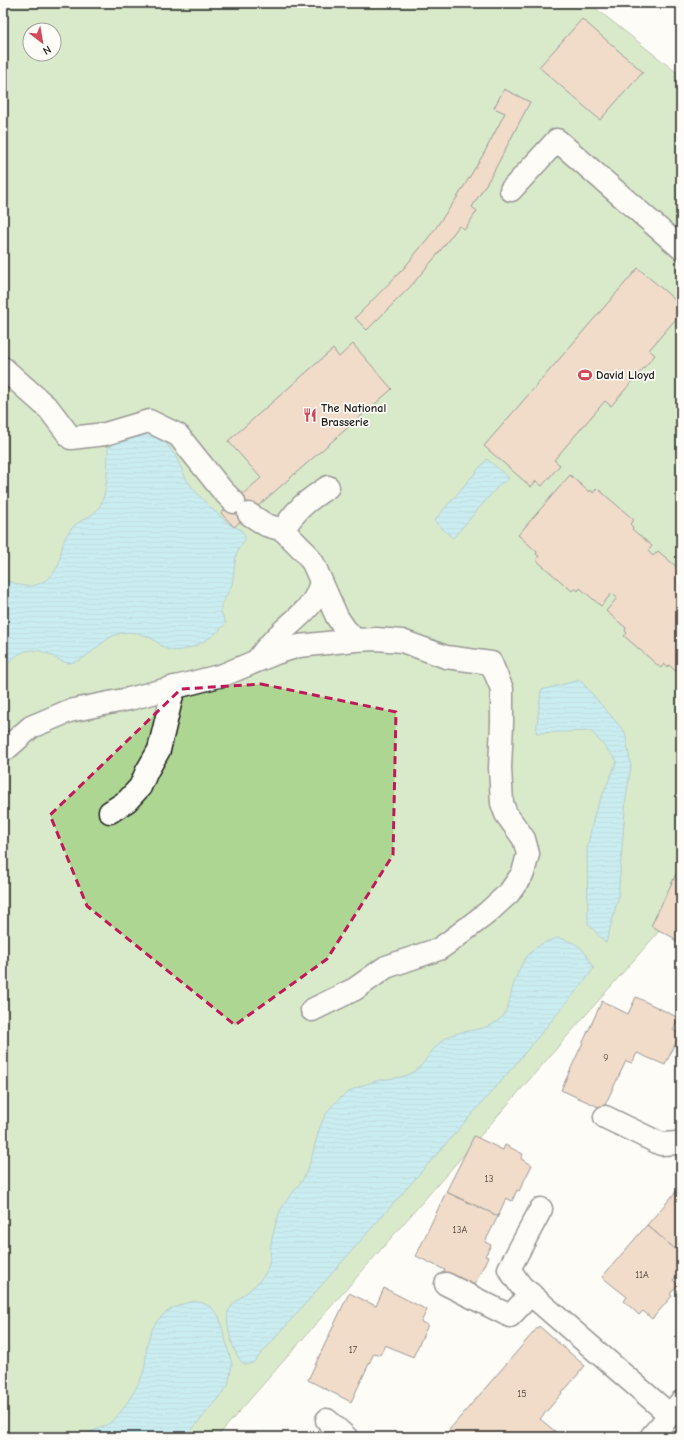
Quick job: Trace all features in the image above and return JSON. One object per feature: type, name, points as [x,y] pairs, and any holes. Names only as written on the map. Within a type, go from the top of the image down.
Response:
[{"type":"street","points":[[511,190],[557,140],[681,248]]},
{"type":"street","points":[[3,368],[49,409],[71,438],[105,434],[149,420],[178,435],[222,490],[241,508],[266,525],[283,530],[305,552],[313,563],[337,617],[355,640]]},
{"type":"street","points":[[283,530],[292,516],[306,502],[328,487]]},
{"type":"street","points":[[257,660],[274,640],[299,618],[314,601],[319,591],[321,581]]},
{"type":"street","points":[[6,748],[31,727],[70,711],[129,699],[223,675],[257,660],[299,646],[355,640],[402,641],[446,657],[491,663],[502,689],[500,774],[502,803],[506,814],[524,839],[528,854],[523,873],[509,893],[488,913],[439,949],[386,967],[355,989],[312,1010]]},
{"type":"street","points":[[110,812],[127,801],[140,787],[159,750],[174,687]]},
{"type":"street","points":[[605,1117],[661,1144],[679,1142],[681,1144]]},
{"type":"street","points":[[541,1210],[509,1270],[521,1286],[675,1408],[651,1437]]},
{"type":"street","points":[[446,1284],[510,1316],[531,1294]]},
{"type":"street","points":[[327,1420],[346,1437]]},
{"type":"highlighted area","points":[[261,684],[396,712],[393,855],[327,959],[235,1025],[87,906],[50,815],[181,689]]},
{"type":"green space","points":[[3,3],[589,3],[681,76],[681,906],[217,1437],[3,1437]]},
{"type":"water","points":[[139,432],[149,433],[167,444],[175,455],[187,480],[195,491],[229,524],[240,529],[245,535],[245,540],[239,548],[236,556],[232,585],[221,606],[221,612],[226,623],[208,639],[192,647],[176,651],[165,648],[147,636],[126,632],[108,639],[89,654],[76,661],[69,663],[60,661],[44,652],[31,650],[19,654],[8,663],[3,670],[3,578],[19,585],[30,586],[46,580],[53,574],[58,566],[66,536],[75,525],[99,508],[105,492],[108,448],[128,434]]},
{"type":"water","points":[[487,459],[509,478],[504,483],[502,482],[453,538],[434,521]]},
{"type":"water","points":[[580,680],[625,732],[631,766],[626,798],[618,899],[606,943],[588,924],[587,848],[595,812],[617,761],[591,731],[536,733],[541,690]]},
{"type":"water","points":[[559,938],[572,942],[581,948],[594,968],[584,982],[503,1079],[254,1362],[247,1365],[244,1364],[236,1354],[230,1338],[227,1321],[229,1310],[265,1274],[269,1264],[271,1243],[280,1210],[306,1173],[322,1121],[327,1112],[334,1103],[348,1092],[356,1088],[380,1080],[403,1076],[415,1071],[436,1046],[448,1037],[458,1033],[490,1026],[495,1023],[506,1011],[517,974],[526,958],[539,945]]},
{"type":"water","points":[[194,1301],[211,1307],[219,1316],[232,1364],[228,1386],[186,1437],[77,1437],[104,1426],[111,1422],[120,1413],[142,1375],[145,1367],[146,1349],[149,1336],[157,1321],[169,1310]]},
{"type":"building","points":[[582,19],[643,72],[600,120],[539,67]]},
{"type":"building","points":[[504,89],[530,102],[493,173],[472,207],[477,211],[465,229],[459,226],[411,286],[367,330],[355,318],[404,268],[432,233],[458,196],[483,155],[505,113],[494,108]]},
{"type":"building","points":[[638,268],[681,305],[681,313],[649,350],[655,355],[611,406],[605,401],[554,460],[560,465],[542,486],[536,481],[531,487],[484,446]]},
{"type":"building","name":"The National Brasserie","points":[[353,344],[392,389],[234,527],[221,513],[261,478],[228,441],[333,349],[339,357]]},
{"type":"building","points":[[570,475],[589,492],[591,490],[593,493],[597,488],[634,520],[630,524],[633,527],[632,529],[652,546],[648,551],[653,556],[658,551],[678,568],[681,568],[681,676],[669,665],[667,667],[664,664],[661,668],[624,636],[627,633],[625,631],[626,628],[606,611],[617,598],[612,593],[601,606],[580,588],[578,591],[575,588],[572,591],[536,560],[539,556],[536,554],[537,552],[518,535]]},
{"type":"building","points":[[679,868],[681,869],[681,944],[673,940],[674,938],[651,926]]},
{"type":"building","points":[[636,997],[679,1018],[673,1030],[680,1034],[665,1065],[637,1053],[632,1063],[626,1061],[603,1109],[561,1090],[602,1001],[628,1014]]},
{"type":"building","points":[[474,1136],[503,1150],[505,1145],[523,1154],[521,1159],[532,1165],[519,1191],[517,1190],[512,1201],[506,1198],[498,1216],[446,1192]]},
{"type":"building","points":[[681,1186],[681,1254],[647,1225]]},
{"type":"building","points":[[446,1192],[498,1216],[485,1242],[491,1245],[485,1256],[488,1257],[474,1285],[463,1280],[461,1284],[442,1275],[445,1270],[416,1256]]},
{"type":"building","points":[[647,1225],[681,1254],[681,1271],[673,1280],[678,1285],[670,1294],[672,1296],[652,1319],[643,1311],[639,1315],[624,1301],[627,1297],[602,1277]]},
{"type":"building","points":[[384,1288],[427,1310],[421,1322],[428,1325],[413,1357],[385,1345],[380,1355],[374,1353],[351,1402],[308,1380],[349,1293],[376,1306]]},
{"type":"building","points":[[539,1326],[585,1366],[540,1419],[562,1437],[443,1437]]},
{"type":"place","name":"David Lloyd","points":[[585,375]]},
{"type":"place","name":"The National Brasserie","points":[[310,415]]}]
